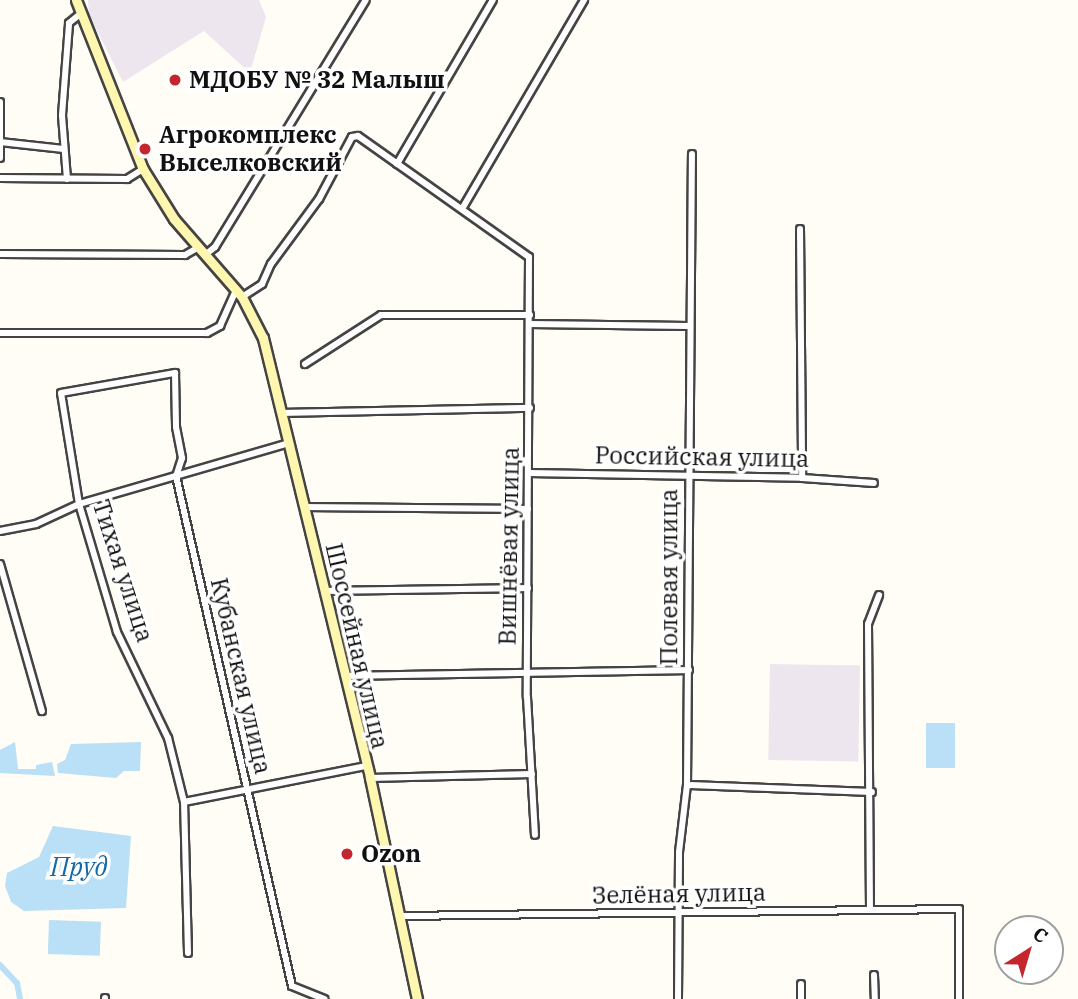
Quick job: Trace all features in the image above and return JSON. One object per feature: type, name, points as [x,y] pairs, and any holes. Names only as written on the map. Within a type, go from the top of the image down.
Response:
[{"type":"main road","name":"Шоссейная улица","points":[[76,0],[79,15],[143,169],[201,251],[239,293],[263,338],[370,778],[417,999]]},
{"type":"street","points":[[0,254],[185,255],[215,247],[366,0]]},
{"type":"street","points":[[397,164],[493,0]]},
{"type":"street","points":[[0,333],[207,333],[220,326],[239,293],[262,284],[271,264],[319,198],[352,137],[358,136],[461,209],[584,0]]},
{"type":"street","points":[[67,179],[62,115],[69,23],[79,15]]},
{"type":"street","points":[[0,102],[0,158]]},
{"type":"street","points":[[0,142],[64,149]]},
{"type":"street","name":"Полевая улица","points":[[678,999],[678,913],[687,785],[689,670],[688,326],[692,154]]},
{"type":"street","points":[[0,178],[127,178],[143,169]]},
{"type":"street","name":"Вишнёвая улица","points":[[461,209],[528,257],[530,408],[526,673],[536,835]]},
{"type":"street","points":[[800,229],[802,478]]},
{"type":"street","points":[[305,364],[381,315],[530,315]]},
{"type":"street","points":[[530,324],[688,326]]},
{"type":"street","name":"Кубанская улица","points":[[175,373],[176,427],[182,458],[176,476],[292,986],[324,999]]},
{"type":"street","name":"Тихая улица","points":[[175,373],[61,393],[79,504],[117,632],[168,737],[184,802],[188,953]]},
{"type":"street","points":[[283,413],[530,408]]},
{"type":"street","points":[[0,531],[36,524],[79,504],[289,443]]},
{"type":"street","name":"Российская улица","points":[[529,473],[802,478],[874,483]]},
{"type":"street","points":[[305,507],[528,509]]},
{"type":"street","points":[[0,564],[42,711]]},
{"type":"street","points":[[324,591],[527,588]]},
{"type":"street","points":[[870,910],[872,792],[868,624],[878,596]]},
{"type":"street","points":[[345,676],[689,670]]},
{"type":"street","points":[[184,802],[366,766]]},
{"type":"street","points":[[370,778],[531,774]]},
{"type":"street","points":[[687,785],[872,792]]},
{"type":"street","name":"Зелёная улица","points":[[400,916],[959,909],[959,999]]},
{"type":"street","points":[[874,975],[875,999]]},
{"type":"street","points":[[801,984],[801,999]]},
{"type":"shaded area","points":[[88,0],[259,0],[266,17],[250,73],[204,31],[123,82],[89,15]]},
{"type":"shaded area","points":[[770,664],[860,666],[858,762],[768,760]]},
{"type":"water","points":[[926,723],[955,723],[955,768],[926,768]]},
{"type":"water","points":[[15,742],[18,769],[36,769],[36,765],[52,762],[55,776],[0,773],[0,750]]},
{"type":"water","points":[[141,742],[140,771],[124,771],[116,778],[58,773],[57,764],[65,760],[71,744]]},
{"type":"water","name":"Пруд","points":[[53,826],[131,836],[126,908],[24,911],[11,902],[5,886],[7,873],[39,857]]},
{"type":"water","points":[[49,920],[101,922],[100,956],[48,954]]},
{"type":"waterway","points":[[0,965],[17,983],[20,999]]},
{"type":"place","name":"МДОБУ № 32 Малыш","points":[[175,80]]},
{"type":"place","name":"Агрокомплекс Выселковский","points":[[145,149]]},
{"type":"place","name":"Ozon","points":[[347,854]]}]
